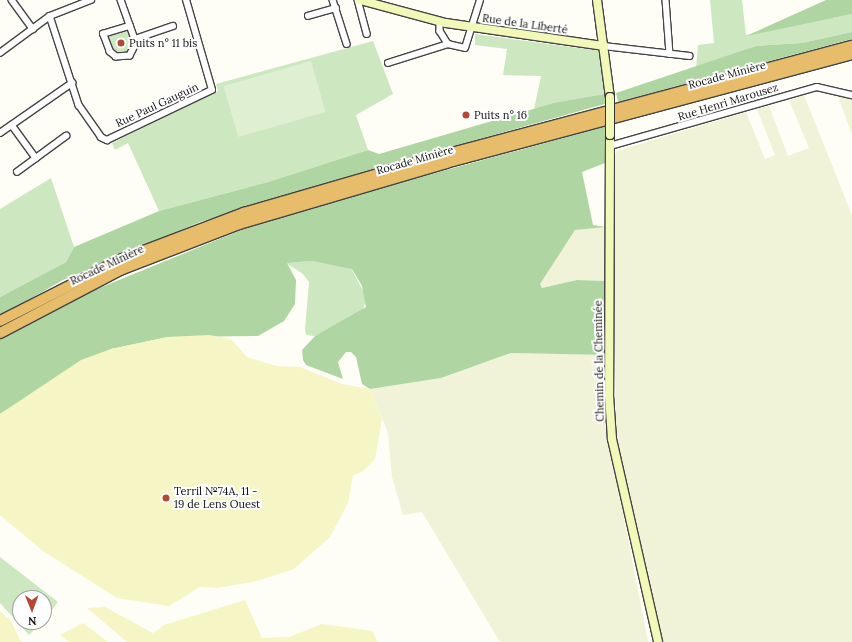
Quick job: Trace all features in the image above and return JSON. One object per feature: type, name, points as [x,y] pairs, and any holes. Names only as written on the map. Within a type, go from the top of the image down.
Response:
[{"type":"highway","name":"Rocade Minière","points":[[0,321],[120,260],[244,213],[444,155],[852,46]]},
{"type":"highway","name":"Rocade Minière","points":[[0,333],[120,270],[239,224],[431,168],[852,54]]},
{"type":"street","points":[[12,0],[33,29]]},
{"type":"street","points":[[0,53],[50,16],[91,0]]},
{"type":"street","points":[[122,0],[135,39],[130,56],[119,58],[110,52],[104,34],[130,26]]},
{"type":"street","name":"Rue Paul Gauguin","points":[[72,83],[79,105],[101,137],[108,140],[213,86],[186,0]]},
{"type":"street","points":[[333,0],[347,44]]},
{"type":"street","points":[[359,0],[367,34]]},
{"type":"street","name":"Rue de la Liberté","points":[[359,0],[473,28],[689,56]]},
{"type":"street","points":[[388,63],[448,44],[465,48],[473,28],[480,0]]},
{"type":"street","name":"Chemin de la Cheminée","points":[[597,0],[610,91],[609,395],[612,439],[658,642]]},
{"type":"street","points":[[666,0],[670,54]]},
{"type":"street","points":[[308,16],[336,8]]},
{"type":"street","points":[[0,133],[72,83],[50,16]]},
{"type":"street","points":[[440,21],[440,31],[448,44]]},
{"type":"street","points":[[135,39],[173,26]]},
{"type":"street","name":"Rue Henri Marousez","points":[[610,146],[817,87],[852,95]]},
{"type":"street","points":[[12,125],[36,158]]},
{"type":"street","points":[[17,172],[66,136]]},
{"type":"shaded area","points":[[710,0],[742,0],[746,35],[852,14],[852,32],[802,43],[756,46],[696,68],[698,45],[714,43]]},
{"type":"shaded area","points":[[826,0],[852,0],[852,14],[746,36]]},
{"type":"shaded area","points":[[129,29],[133,43],[129,53],[119,56],[112,52],[107,37]]},
{"type":"shaded area","points":[[852,32],[852,39],[618,102],[616,93],[756,46],[802,43]]},
{"type":"shaded area","points":[[475,34],[601,51],[605,94],[534,109],[541,76],[503,75],[507,49],[475,45]]},
{"type":"shaded area","points":[[373,41],[393,94],[356,115],[368,150],[268,182],[159,211],[128,143],[115,150],[112,143],[218,91],[216,84]]},
{"type":"shaded area","points":[[311,61],[326,112],[238,137],[224,86]]},
{"type":"shaded area","points":[[837,93],[852,96],[852,135]]},
{"type":"shaded area","points":[[605,94],[605,104],[389,164],[200,222],[63,280],[0,316],[0,297],[66,262],[74,247],[159,211],[268,182],[368,150],[379,154],[554,103]]},
{"type":"shaded area","points":[[804,95],[852,215],[852,642],[660,642],[616,437],[613,157],[617,151],[746,112],[765,159],[775,155],[757,109],[769,106],[788,156],[809,148],[789,100]]},
{"type":"shaded area","points":[[607,126],[605,163],[582,172],[593,225],[606,227],[575,230],[540,284],[542,288],[577,280],[606,281],[606,355],[511,353],[441,378],[370,389],[362,384],[356,357],[351,352],[346,352],[338,362],[343,379],[306,365],[303,360],[302,350],[315,336],[366,307],[362,286],[352,269],[312,261],[287,263],[296,280],[295,304],[284,321],[258,336],[168,337],[111,349],[0,414],[0,339],[75,298],[268,219]]},
{"type":"shaded area","points":[[51,178],[74,247],[66,262],[0,297],[0,209]]},
{"type":"shaded area","points":[[606,227],[606,281],[577,280],[542,288],[540,284],[550,266],[575,230]]},
{"type":"shaded area","points":[[312,261],[351,268],[367,298],[362,312],[315,336],[306,335],[305,329],[309,282],[303,274],[286,263]]},
{"type":"shaded area","points":[[511,353],[606,355],[609,440],[648,642],[500,642],[422,512],[403,515],[392,477],[388,433],[370,389],[441,378]]},
{"type":"shaded area","points":[[0,557],[43,590],[12,590],[12,616],[0,603]]},
{"type":"shaded area","points":[[52,597],[58,602],[52,610]]},
{"type":"shaded area","points":[[24,630],[34,630],[29,635]]},
{"type":"sand","points":[[209,335],[231,339],[247,357],[276,366],[300,367],[342,384],[370,389],[382,419],[375,459],[362,472],[353,475],[348,503],[330,537],[294,569],[257,581],[217,588],[200,587],[169,606],[117,598],[43,551],[0,515],[0,414],[81,360],[111,349],[168,337]]},
{"type":"sand","points":[[245,600],[262,638],[289,637],[322,624],[373,631],[377,642],[127,642],[87,608],[105,607],[153,633],[164,625]]},
{"type":"sand","points":[[0,611],[11,621],[12,630],[15,630],[21,642],[0,642]]},
{"type":"sand","points":[[83,623],[108,642],[69,642],[60,635]]},
{"type":"place","name":"Puits n° 11 bis","points":[[121,43]]},
{"type":"place","name":"Puits n° 16","points":[[466,115]]},
{"type":"place","name":"Terril №74A, 11 - 19 de Lens Ouest","points":[[166,498]]}]
